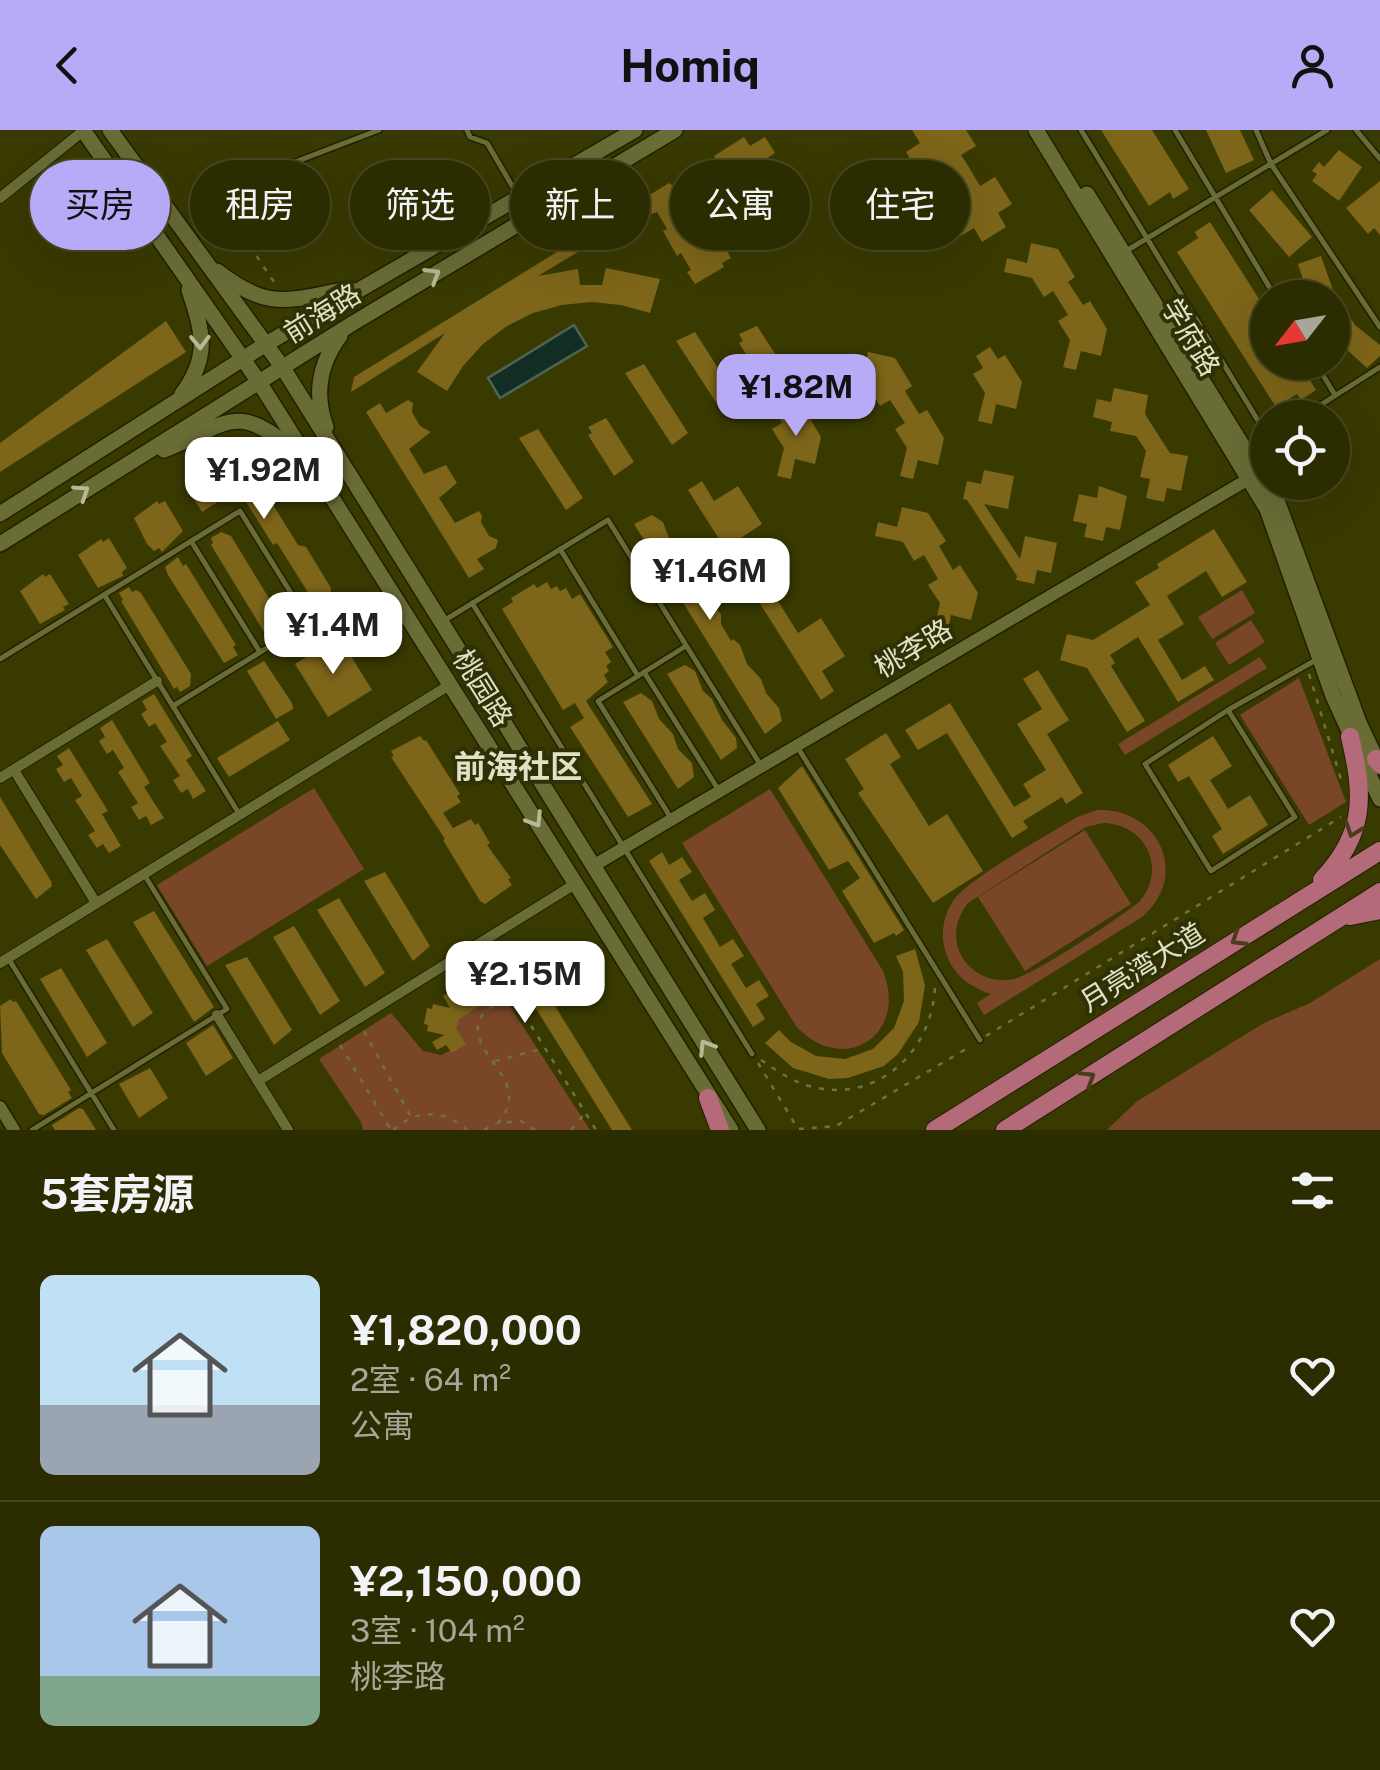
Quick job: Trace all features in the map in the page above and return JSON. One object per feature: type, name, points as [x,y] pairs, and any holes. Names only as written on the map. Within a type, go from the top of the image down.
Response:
[{"type":"main road","name":"桃园路","points":[[83,130],[243,358],[730,1130]]},
{"type":"main road","name":"桃园路","points":[[110,130],[282,368],[758,1130]]},
{"type":"main road","name":"前海路","points":[[585,160],[635,130]]},
{"type":"main road","name":"前海路","points":[[0,544],[350,325],[675,130]]},
{"type":"main road","name":"学府路","points":[[1036,130],[1250,461]]},
{"type":"main road","name":"学府路","points":[[1048,130],[1250,460]]},
{"type":"main road","name":"前海路","points":[[0,514],[266,344],[510,205]]},
{"type":"main road","points":[[201,258],[245,291],[274,300],[296,302],[364,287]]},
{"type":"main road","points":[[176,402],[194,378],[203,350],[202,333],[185,277]]},
{"type":"main road","points":[[339,458],[320,412],[319,383],[330,350],[350,325]]},
{"type":"main road","points":[[118,469],[176,446],[209,426],[235,419],[262,427],[280,439],[317,474]]},
{"type":"main road","name":"学府路","points":[[1276,500],[1319,658],[1350,738],[1380,800]]},
{"type":"main road","name":"学府路","points":[[1319,658],[1379,764]]},
{"type":"main road","points":[[1295,903],[1325,878],[1343,855],[1355,829],[1361,803],[1350,738]]},
{"type":"main road","name":"月亮湾大道","points":[[935,1130],[1380,851]]},
{"type":"main road","points":[[1006,1130],[1380,892]]},
{"type":"main road","points":[[1336,920],[1380,910]]},
{"type":"main road","points":[[708,1098],[720,1130]]},
{"type":"street","points":[[0,198],[83,130]]},
{"type":"street","name":"桃李路","points":[[593,866],[1250,478]]},
{"type":"street","points":[[0,778],[158,681]]},
{"type":"street","points":[[4,961],[451,684]]},
{"type":"street","points":[[14,770],[96,904]]},
{"type":"street","points":[[258,1080],[575,884]]},
{"type":"street","points":[[217,1015],[288,1130]]},
{"type":"street","points":[[2,1113],[14,1130]]},
{"type":"lane","points":[[300,160],[378,130]]},
{"type":"lane","points":[[467,130],[470,137],[487,143],[510,182]]},
{"type":"lane","points":[[1081,130],[1250,408]]},
{"type":"lane","points":[[1175,130],[1265,280]]},
{"type":"lane","points":[[1256,130],[1271,164],[1380,327]]},
{"type":"lane","points":[[1124,253],[1327,130]]},
{"type":"lane","points":[[1356,130],[1380,159]]},
{"type":"lane","points":[[1327,400],[1380,367]]},
{"type":"lane","points":[[1326,380],[1335,395]]},
{"type":"lane","points":[[0,659],[240,511],[309,622],[173,706]]},
{"type":"lane","points":[[442,622],[608,520],[761,767]]},
{"type":"lane","points":[[191,541],[260,652]]},
{"type":"lane","points":[[560,549],[719,792]]},
{"type":"lane","points":[[104,595],[240,814]]},
{"type":"lane","points":[[472,604],[752,1054]]},
{"type":"lane","points":[[672,820],[598,701],[686,646]]},
{"type":"lane","points":[[1228,710],[1295,817],[1212,871],[1144,764],[1228,710],[1319,658]]},
{"type":"lane","points":[[796,746],[980,1040]]},
{"type":"lane","points":[[32,1130],[228,1009],[144,874]]},
{"type":"lane","points":[[4,961],[114,1130]]},
{"type":"path","points":[[252,250],[279,288]]},
{"type":"path","points":[[1319,658],[1345,793]]},
{"type":"path","points":[[752,1054],[798,1128],[836,1126],[1351,811]]},
{"type":"path","points":[[752,1054],[788,1077],[828,1090],[850,1089],[889,1075],[906,1062],[929,1026],[936,984],[932,962]]},
{"type":"path","points":[[498,1123],[507,1110],[510,1094],[478,1030],[485,1012],[496,1005],[509,1005],[521,1011],[596,1130]]},
{"type":"path","points":[[356,1019],[412,1117]]},
{"type":"path","points":[[340,1045],[392,1130],[422,1114],[445,1116],[467,1130]]},
{"type":"path","points":[[493,1061],[545,1048]]},
{"type":"path","points":[[570,1130],[585,1113]]},
{"type":"path","points":[[484,1130],[498,1123],[521,1121],[535,1130]]},
{"type":"shaded area","points":[[574,325],[587,346],[500,398],[488,378]]},
{"type":"shaded area","points":[[1242,590],[1255,613],[1212,639],[1198,617]]},
{"type":"shaded area","points":[[1251,620],[1265,642],[1229,665],[1215,643]]},
{"type":"shaded area","points":[[1260,657],[1267,668],[1125,755],[1118,744]]},
{"type":"shaded area","points":[[1299,678],[1346,802],[1309,825],[1240,715]]},
{"type":"shaded area","points":[[314,788],[364,869],[207,966],[157,885]]},
{"type":"shaded area","points":[[770,789],[883,971],[889,994],[887,1014],[867,1042],[851,1048],[833,1048],[814,1041],[796,1026],[682,843]]},
{"type":"shaded area","points":[[1097,810],[1118,812],[1151,831],[1165,864],[1157,900],[1142,917],[984,1015],[977,1003],[991,994],[963,979],[946,953],[943,933],[950,907],[975,881],[1077,817]],"holes":[[[1118,825],[1141,839],[1148,850],[1152,875],[1140,901],[1078,944],[1014,979],[983,976],[970,967],[961,955],[956,935],[958,921],[968,903],[1086,827]]]},
{"type":"shaded area","points":[[1085,830],[1131,904],[1025,971],[978,897]]},
{"type":"shaded area","points":[[1380,959],[1380,1130],[1107,1130],[1136,1102],[1264,1023],[1310,1003]]},
{"type":"shaded area","points":[[500,991],[590,1130],[363,1130],[319,1059],[391,1013],[423,1051],[441,1055],[459,1046],[448,1018]]},
{"type":"building","points":[[912,130],[966,130],[976,146],[961,155],[964,160],[911,160],[906,152],[920,143]]},
{"type":"building","points":[[1101,130],[1152,130],[1189,189],[1173,199],[1170,192],[1149,206]]},
{"type":"building","points":[[1206,130],[1240,130],[1254,160],[1226,173]]},
{"type":"building","points":[[744,137],[750,146],[765,137],[775,153],[764,160],[717,160],[714,156]]},
{"type":"building","points":[[1339,150],[1362,167],[1339,201],[1312,181],[1317,174],[1312,171],[1319,162],[1324,167]]},
{"type":"building","points":[[970,170],[980,186],[995,177],[1012,204],[998,213],[1006,227],[982,242],[974,228],[970,230]]},
{"type":"building","points":[[1380,181],[1380,235],[1374,228],[1368,234],[1346,208]]},
{"type":"building","points":[[669,183],[670,244],[657,212],[650,211],[650,195]]},
{"type":"building","points":[[1272,190],[1312,237],[1289,257],[1249,210]]},
{"type":"building","points":[[1210,222],[1250,285],[1250,366],[1177,252],[1198,238],[1195,232]]},
{"type":"building","points":[[1031,243],[1058,249],[1075,277],[1068,282],[1083,305],[1090,301],[1107,329],[1101,356],[1081,351],[1076,370],[1063,367],[1070,340],[1058,321],[1068,315],[1053,291],[1044,297],[1032,278],[1004,272],[1007,258],[1027,263]]},
{"type":"building","points":[[560,250],[581,250],[538,276],[578,269],[580,285],[602,285],[606,268],[660,279],[650,313],[591,302],[533,313],[507,326],[483,344],[447,391],[417,372],[445,333],[351,392],[354,377]]},
{"type":"building","points":[[674,250],[726,250],[731,258],[722,263],[724,267],[695,284],[681,253],[677,256]]},
{"type":"building","points":[[1321,256],[1329,280],[1303,280],[1298,264]]},
{"type":"building","points":[[1350,317],[1380,345],[1380,356],[1367,368],[1350,352]]},
{"type":"building","points":[[166,321],[186,352],[0,472],[0,443]]},
{"type":"building","points":[[757,326],[785,369],[765,384],[739,343],[743,341],[739,334]]},
{"type":"building","points":[[695,332],[739,401],[723,413],[676,341]]},
{"type":"building","points":[[990,347],[998,359],[1005,355],[1022,382],[1016,409],[996,404],[992,424],[978,421],[985,393],[973,374],[983,368],[976,356]]},
{"type":"building","points":[[868,352],[895,358],[912,386],[905,391],[919,414],[927,410],[944,438],[938,465],[918,460],[913,479],[900,476],[907,448],[895,429],[905,423],[890,400],[880,406],[869,387],[841,380],[844,367],[864,372]]},
{"type":"building","points":[[644,364],[688,433],[672,445],[625,373]]},
{"type":"building","points":[[1259,380],[1310,380],[1316,390],[1301,400],[1297,394],[1287,400],[1272,400]]},
{"type":"building","points":[[1114,388],[1148,395],[1145,414],[1170,453],[1188,456],[1181,491],[1167,488],[1164,502],[1146,498],[1150,479],[1140,477],[1146,451],[1136,436],[1110,431],[1112,422],[1093,417],[1097,399],[1111,402]]},
{"type":"building","points":[[408,400],[413,403],[412,412],[420,426],[431,432],[409,449],[424,474],[446,465],[457,483],[439,498],[455,523],[479,511],[489,536],[498,540],[496,548],[477,559],[484,569],[469,578],[366,412],[380,403],[386,413]]},
{"type":"building","points":[[789,402],[797,414],[804,409],[821,437],[815,464],[795,459],[791,479],[777,476],[784,448],[772,429],[782,423],[775,411]]},
{"type":"building","points":[[606,418],[634,462],[614,476],[588,435],[592,433],[588,427]]},
{"type":"building","points":[[538,429],[583,498],[566,510],[519,438]]},
{"type":"building","points":[[245,460],[298,545],[306,547],[331,588],[330,599],[320,605],[314,602],[277,543],[273,545],[238,489],[202,512],[188,490],[232,463],[234,466]]},
{"type":"building","points":[[984,470],[1014,476],[1008,509],[984,504],[1020,559],[1025,536],[1057,543],[1051,573],[1037,570],[1034,584],[1016,580],[1017,576],[963,499],[967,481],[981,484]]},
{"type":"building","points":[[702,481],[714,501],[738,486],[762,524],[739,539],[798,633],[821,618],[845,656],[822,671],[834,691],[821,700],[688,490]]},
{"type":"building","points":[[1099,486],[1127,496],[1120,530],[1106,527],[1103,541],[1084,537],[1087,524],[1073,521],[1079,494],[1097,498]]},
{"type":"building","points":[[157,501],[165,501],[183,531],[162,552],[147,544],[134,518]]},
{"type":"building","points":[[902,507],[928,513],[946,541],[939,546],[953,570],[960,565],[978,593],[971,620],[951,615],[947,635],[934,631],[940,603],[928,585],[938,579],[924,555],[914,561],[903,542],[875,536],[878,522],[897,527]]},
{"type":"building","points":[[652,515],[663,522],[670,541],[721,614],[721,624],[731,641],[740,645],[747,664],[779,708],[782,721],[765,734],[634,524]]},
{"type":"building","points":[[1214,529],[1247,582],[1222,597],[1206,571],[1167,596],[1184,624],[1158,640],[1182,680],[1205,666],[1214,680],[1178,702],[1138,637],[1110,655],[1115,663],[1111,666],[1145,721],[1127,732],[1087,668],[1060,660],[1067,634],[1093,640],[1150,605],[1135,582]]},
{"type":"building","points":[[221,532],[231,536],[281,618],[280,629],[270,635],[267,630],[264,632],[211,545],[211,538]]},
{"type":"building","points":[[109,538],[127,568],[123,576],[98,588],[78,555]]},
{"type":"building","points":[[178,557],[236,645],[233,647],[238,655],[224,663],[168,575],[165,567]]},
{"type":"building","points":[[43,574],[50,574],[69,604],[40,624],[20,591]]},
{"type":"building","points":[[547,582],[551,589],[566,588],[572,599],[580,594],[613,647],[605,652],[611,662],[604,675],[608,682],[586,701],[652,804],[628,817],[570,727],[584,718],[575,703],[563,710],[502,609],[513,602],[511,598],[534,584],[537,588]]},
{"type":"building","points":[[129,587],[132,592],[141,593],[191,674],[190,686],[180,692],[177,687],[174,689],[121,601],[119,593]]},
{"type":"building","points":[[339,637],[372,690],[328,717],[295,664]]},
{"type":"building","points":[[264,661],[292,703],[293,709],[276,719],[247,671]]},
{"type":"building","points":[[685,665],[695,671],[703,691],[736,738],[737,748],[721,760],[667,674]]},
{"type":"building","points":[[1038,670],[1069,720],[1047,734],[1083,793],[1066,804],[1062,797],[1023,821],[1028,828],[1012,838],[947,733],[918,750],[905,730],[950,703],[1014,807],[1031,797],[1023,784],[1046,770],[1017,724],[1042,709],[1023,679]]},
{"type":"building","points":[[641,693],[652,701],[678,749],[692,763],[694,777],[678,789],[623,702]]},
{"type":"building","points":[[154,694],[192,756],[186,760],[206,791],[193,799],[188,789],[181,793],[173,780],[180,776],[160,746],[167,742],[155,723],[149,727],[141,714],[147,710],[142,701]]},
{"type":"building","points":[[112,720],[150,783],[144,787],[164,818],[151,825],[146,816],[139,820],[131,807],[138,803],[118,772],[124,768],[113,750],[107,754],[99,741],[105,737],[100,728]]},
{"type":"building","points":[[278,721],[290,740],[229,777],[217,758]]},
{"type":"building","points":[[886,733],[901,757],[890,764],[929,826],[947,814],[983,871],[933,903],[858,793],[864,789],[845,759]]},
{"type":"building","points":[[420,736],[460,794],[457,796],[461,802],[443,813],[453,828],[471,819],[475,825],[478,823],[490,843],[487,845],[511,878],[508,879],[512,885],[485,904],[391,757],[391,751]]},
{"type":"building","points":[[1213,736],[1232,766],[1210,780],[1228,809],[1250,795],[1268,825],[1223,854],[1212,836],[1222,829],[1189,776],[1178,782],[1168,765]]},
{"type":"building","points":[[69,748],[108,811],[102,814],[121,846],[109,853],[103,844],[97,848],[88,835],[95,831],[75,800],[82,796],[71,778],[64,782],[56,769],[63,765],[57,756]]},
{"type":"building","points":[[802,766],[904,930],[896,936],[894,933],[874,943],[842,891],[860,878],[848,861],[829,870],[778,788]]},
{"type":"building","points":[[0,797],[51,881],[52,886],[36,899],[0,845]]},
{"type":"building","points":[[662,852],[669,865],[682,857],[692,872],[679,880],[692,901],[705,893],[715,910],[703,918],[720,947],[733,939],[744,956],[731,964],[746,988],[759,980],[769,996],[756,1004],[765,1019],[753,1027],[649,861]]},
{"type":"building","points":[[385,872],[430,946],[413,961],[364,881]]},
{"type":"building","points":[[339,898],[385,973],[365,987],[317,910]]},
{"type":"building","points":[[154,911],[214,1007],[194,1022],[133,922]]},
{"type":"building","points":[[294,926],[340,1001],[320,1015],[273,937]]},
{"type":"building","points":[[107,939],[153,1013],[133,1027],[86,950]]},
{"type":"building","points":[[915,949],[925,985],[919,1022],[898,1054],[884,1066],[848,1078],[829,1079],[793,1068],[765,1043],[779,1030],[816,1056],[845,1059],[873,1049],[894,1028],[904,1001],[903,972],[896,956]]},
{"type":"building","points":[[517,952],[534,956],[532,961],[538,962],[533,980],[546,971],[551,980],[542,985],[632,1130],[612,1130],[523,988],[513,985],[459,1019],[456,1029],[466,1044],[452,1053],[446,1045],[437,1050],[432,1042],[444,1035],[427,1031],[427,1008],[432,1009],[433,1004],[450,1008],[443,996],[451,991],[456,1000],[497,975],[492,966],[500,961],[508,973],[511,956],[516,957]]},
{"type":"building","points":[[247,957],[292,1030],[274,1045],[225,965]]},
{"type":"building","points":[[61,968],[107,1043],[87,1057],[40,979]]},
{"type":"building","points":[[11,999],[16,1001],[71,1090],[68,1092],[72,1098],[44,1115],[39,1114],[2,1053],[0,1006]]},
{"type":"building","points":[[213,1025],[233,1058],[206,1076],[186,1043]]},
{"type":"building","points":[[150,1068],[168,1098],[139,1118],[119,1084]]},
{"type":"building","points":[[79,1108],[96,1130],[55,1130],[52,1125]]},
{"type":"district","name":"前海社区","points":[[518,767]]}]
